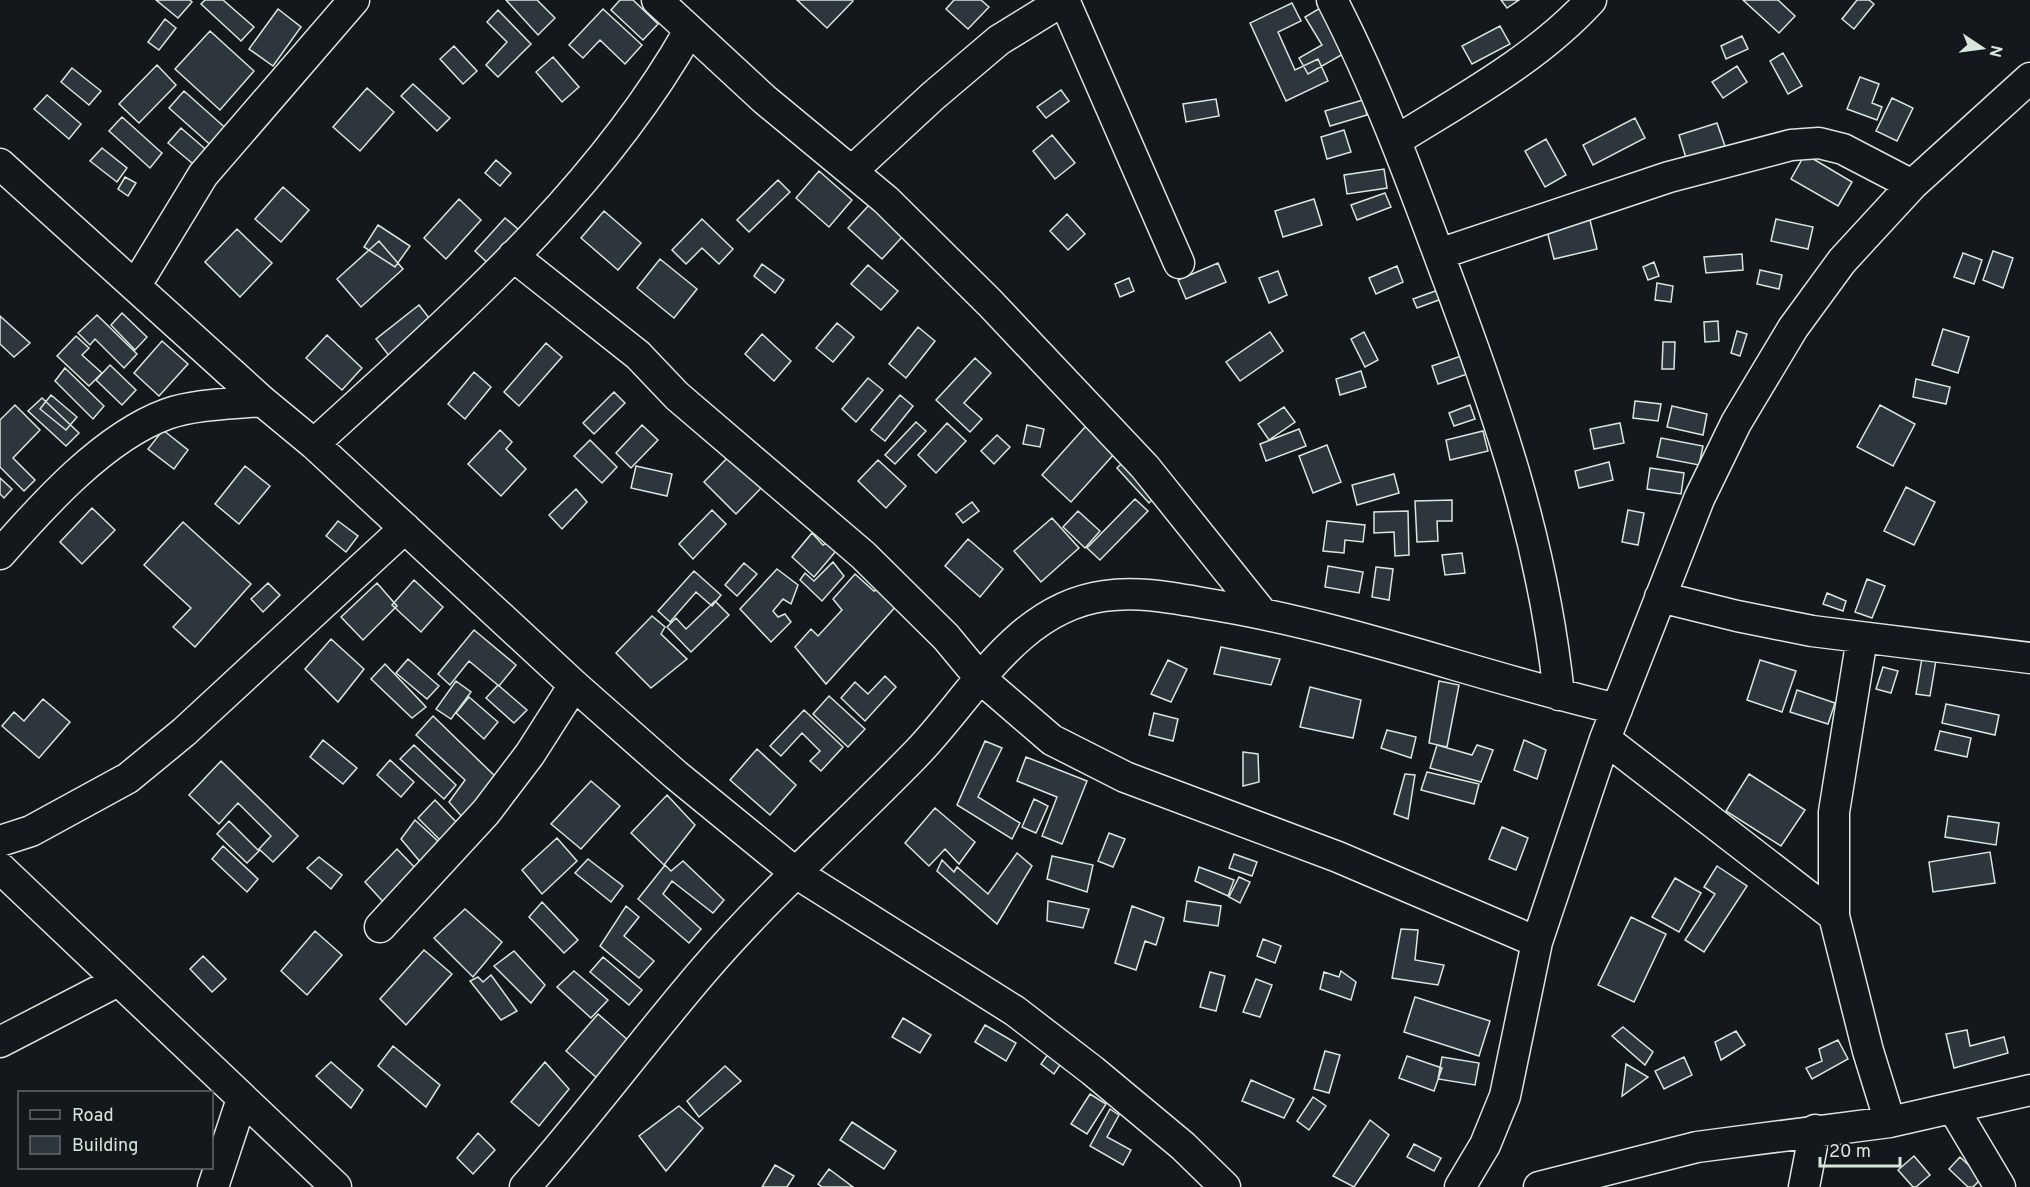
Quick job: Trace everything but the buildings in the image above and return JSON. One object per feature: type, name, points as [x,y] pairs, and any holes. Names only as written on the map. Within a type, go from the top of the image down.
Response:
[{"type":"street","points":[[136,285],[203,175],[261,104],[354,0]]},
{"type":"street","points":[[657,0],[764,99],[853,170],[990,303],[1145,467],[1262,613]]},
{"type":"street","points":[[853,170],[933,96],[999,40],[1064,0],[1179,263]]},
{"type":"street","points":[[1332,0],[1397,140],[1491,393],[1516,475],[1552,628],[1559,695]]},
{"type":"street","points":[[1397,140],[1496,78],[1565,28],[1591,0]]},
{"type":"street","points":[[314,444],[513,256],[582,183],[631,121],[668,68],[689,30]]},
{"type":"street","points":[[1460,1187],[1485,1145],[1505,1096],[1537,942],[1605,739],[1699,499],[1736,423],[1793,328],[1842,261],[1912,186],[2030,78]]},
{"type":"street","points":[[1439,254],[1669,177],[1791,144],[1819,143],[1843,149],[1912,186]]},
{"type":"street","points":[[0,164],[262,401],[314,444],[574,685],[676,775],[796,873],[1015,1011],[1093,1071],[1183,1146],[1225,1187]]},
{"type":"street","points":[[513,256],[638,355],[678,396],[863,555],[946,637],[980,678],[1052,740],[1125,777],[1338,857],[1537,942]]},
{"type":"street","points":[[0,554],[29,521],[91,463],[146,423],[169,414],[192,409],[262,401]]},
{"type":"street","points":[[0,841],[31,831],[128,778],[183,732],[244,673],[405,528]]},
{"type":"street","points":[[525,1187],[705,969],[796,873],[918,752],[980,678],[1026,632],[1069,604],[1101,596],[1162,597],[1262,613],[1617,709]]},
{"type":"street","points":[[1660,597],[1737,616],[1862,638],[2030,658]]},
{"type":"street","points":[[1862,638],[1834,812],[1834,916],[1868,1051],[1890,1122]]},
{"type":"street","points":[[380,927],[486,812],[530,754],[574,685]]},
{"type":"street","points":[[1605,739],[1834,916]]},
{"type":"street","points":[[0,868],[336,1187]]},
{"type":"street","points":[[0,1042],[118,981]]},
{"type":"street","points":[[1539,1187],[1697,1147],[1890,1122],[2030,1090]]},
{"type":"street","points":[[213,1187],[243,1098]]},
{"type":"street","points":[[1953,1108],[2000,1187]]},
{"type":"street","points":[[1804,1187],[1815,1130]]}]
